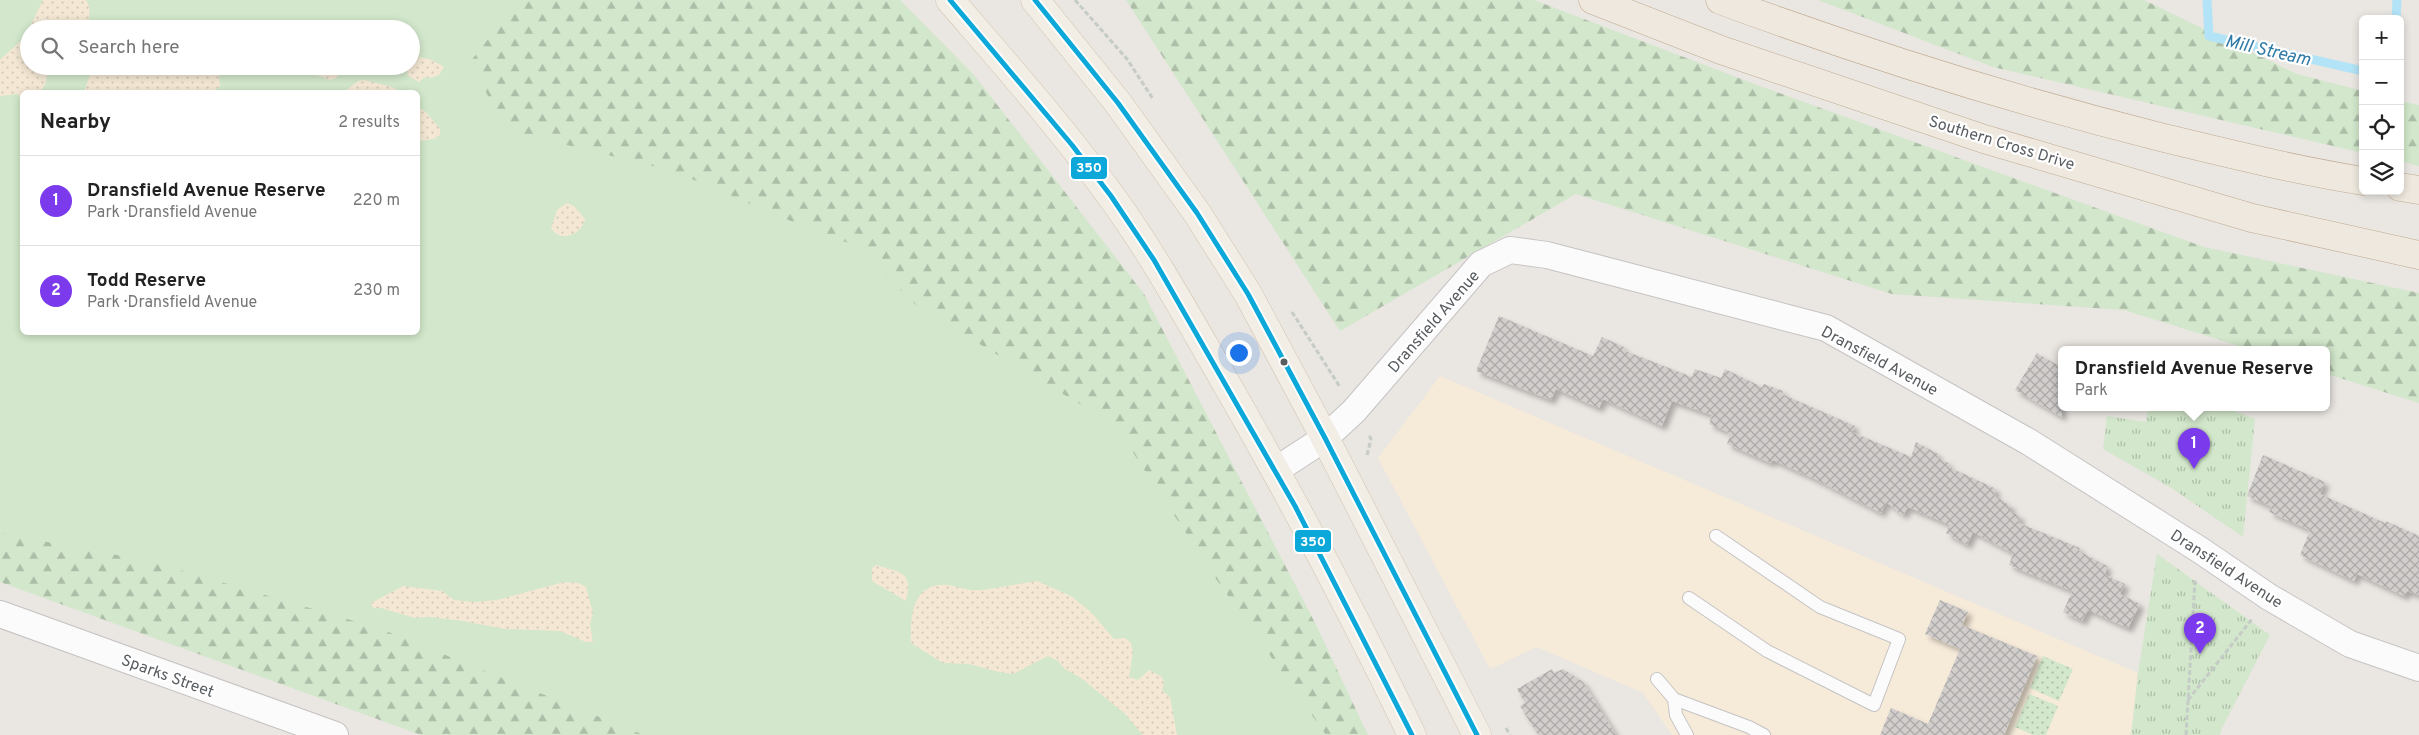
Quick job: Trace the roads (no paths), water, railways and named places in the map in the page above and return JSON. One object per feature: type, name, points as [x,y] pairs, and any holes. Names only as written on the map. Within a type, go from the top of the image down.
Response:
[{"type":"highway","name":"Southern Cross Drive","points":[[1593,0],[1721,50],[1984,139],[2252,218],[2419,255]]},
{"type":"highway","points":[[1720,0],[1794,28],[1970,86],[2298,171],[2359,180]]},
{"type":"highway","points":[[2404,188],[2419,190]]},
{"type":"main road","points":[[950,0],[1029,90],[1112,197],[1174,294],[1276,470],[1330,571],[1412,735]]},
{"type":"main road","points":[[1035,0],[1118,104],[1197,213],[1248,294],[1325,438],[1477,735]]},
{"type":"street","name":"Dransfield Avenue","points":[[1276,470],[1325,438],[1361,404],[1481,264],[1510,250],[1546,256],[1826,328],[2029,442],[2200,550],[2269,597],[2350,644],[2419,668]]},
{"type":"street","name":"Sparks Street","points":[[0,614],[335,735]]},
{"type":"lane","points":[[1689,598],[1767,651],[1874,705],[1899,639],[1820,607],[1716,536]]},
{"type":"lane","points":[[1657,679],[1674,699],[1749,727],[1764,735]]},
{"type":"lane","points":[[1674,699],[1676,716],[1688,735]]},
{"type":"waterway","name":"Mill Stream","points":[[2207,0],[2209,36],[2359,70]]},
{"type":"waterway","name":"Mill Stream","points":[[2396,15],[2397,0]]},
{"type":"place","name":"Dransfield Avenue Reserve","points":[[2194,469]]},
{"type":"place","name":"Todd Reserve","points":[[2200,654]]}]
